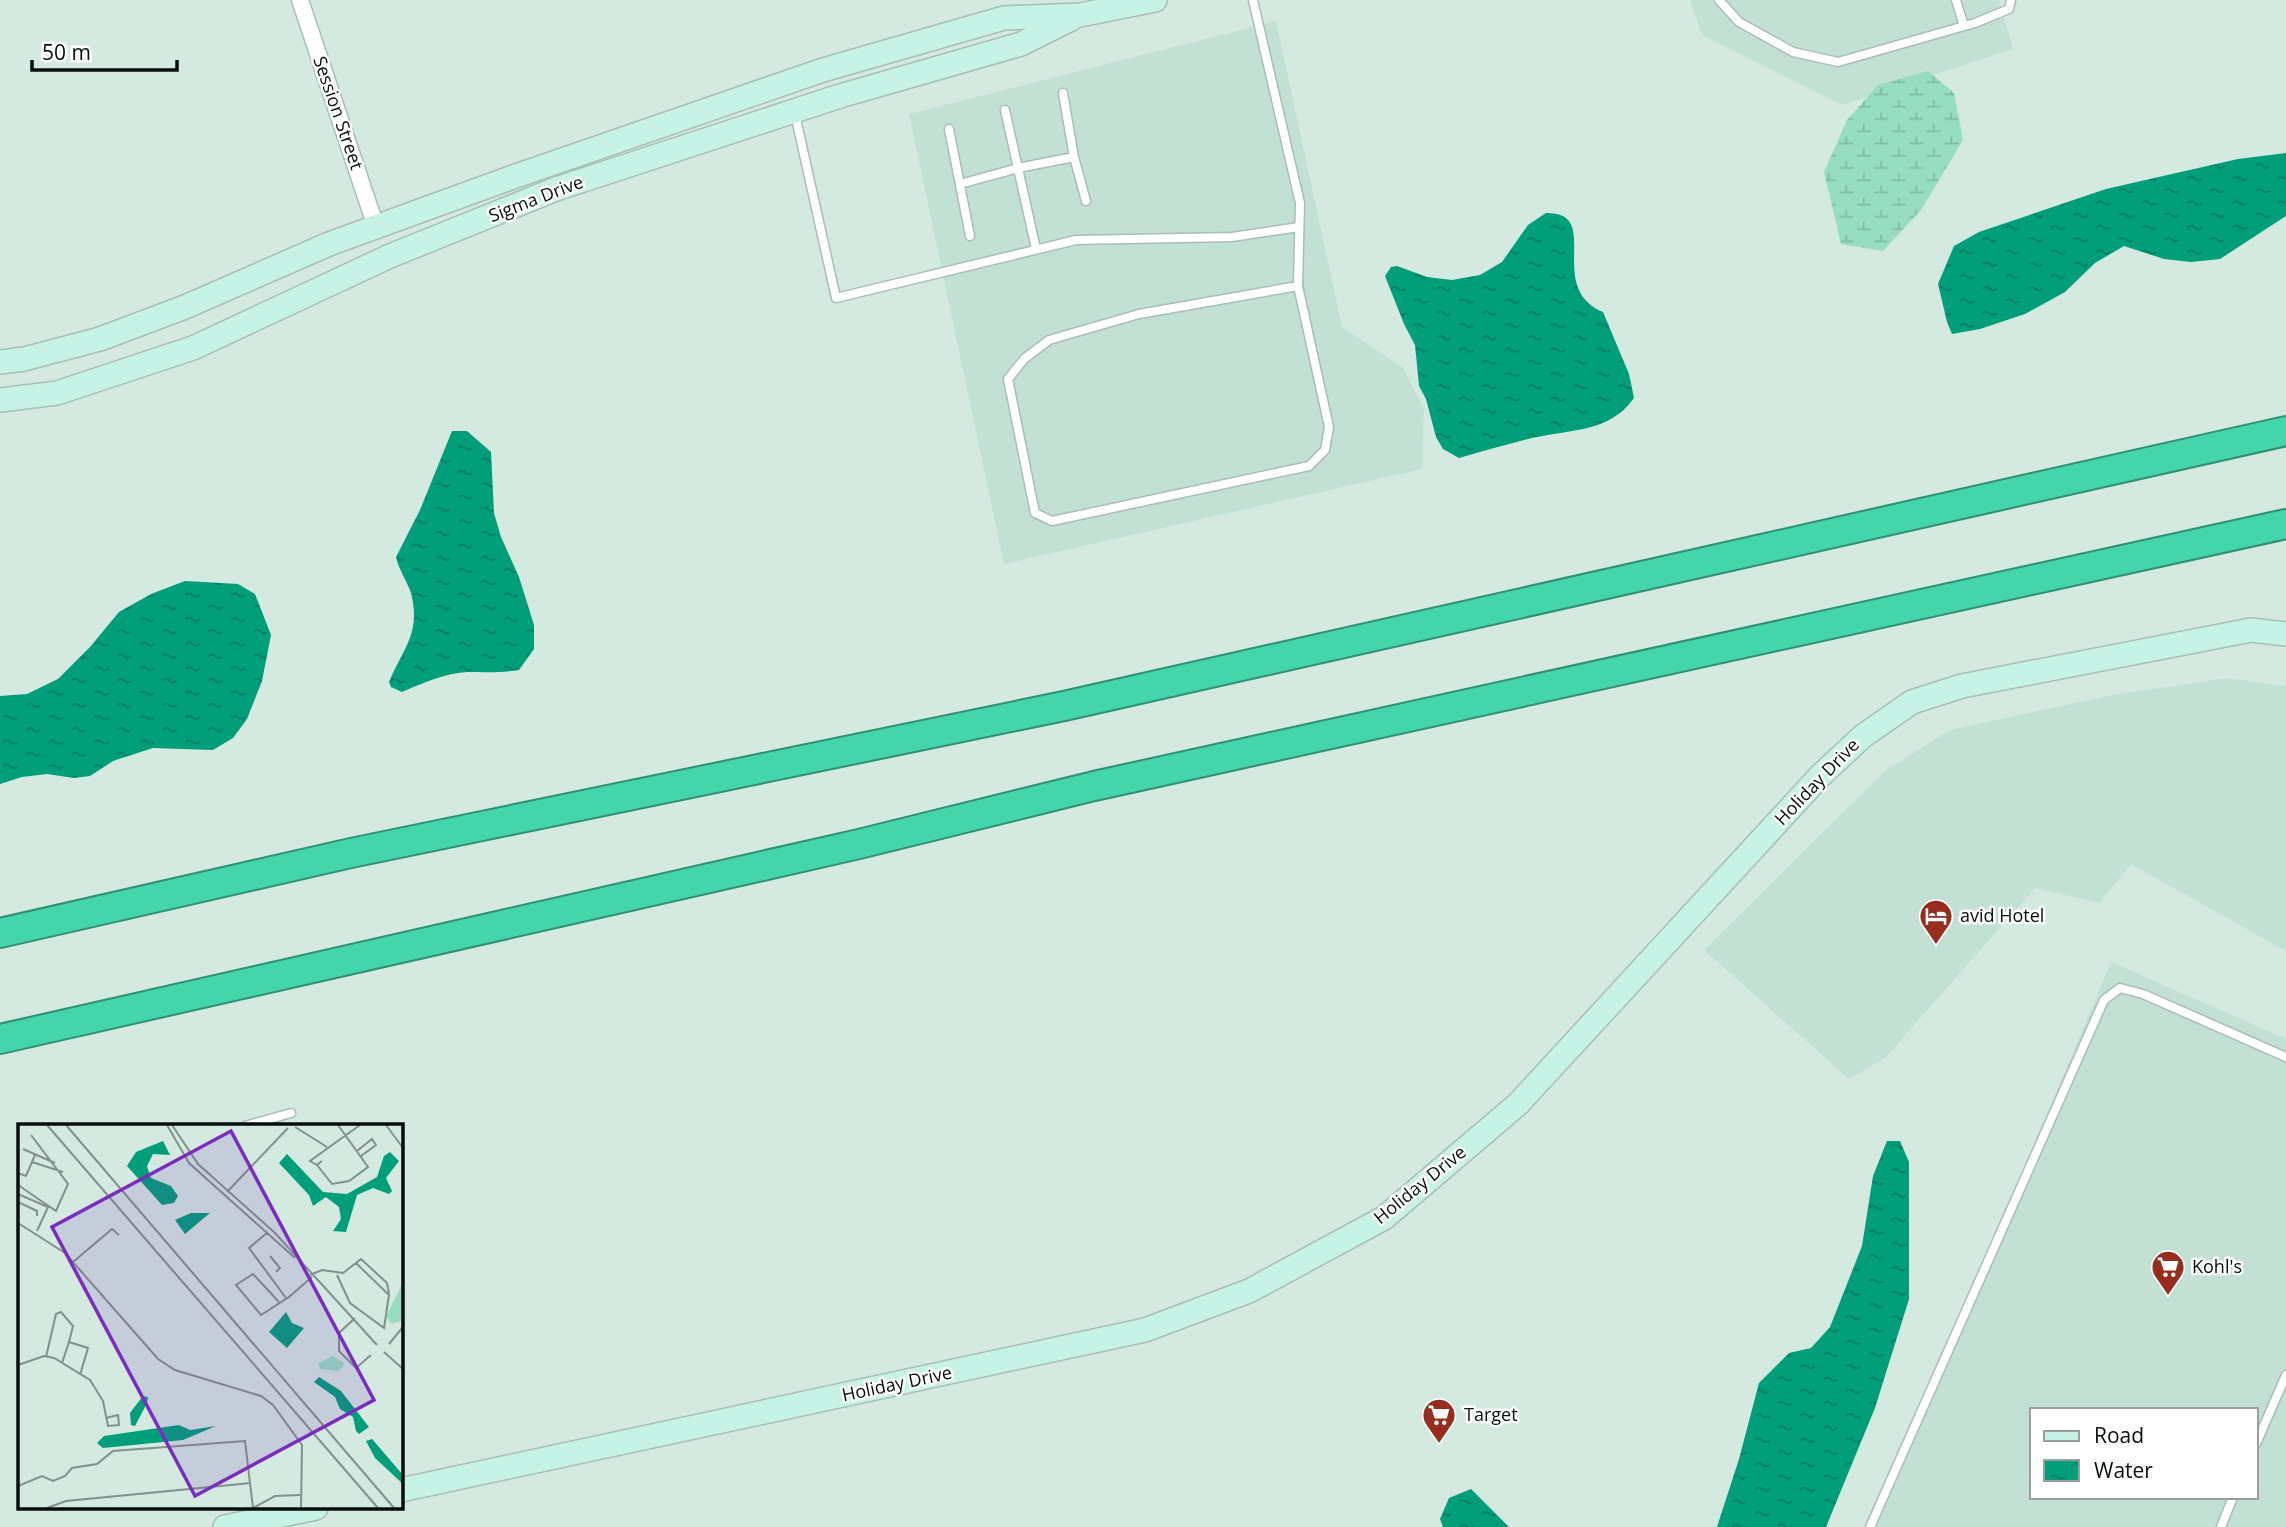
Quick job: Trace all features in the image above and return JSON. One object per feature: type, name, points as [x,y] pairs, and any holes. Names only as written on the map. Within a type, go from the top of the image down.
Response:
[{"type":"highway","points":[[0,933],[365,850],[1063,706],[2286,431]]},
{"type":"highway","points":[[0,1040],[859,845],[1094,786],[2286,524]]},
{"type":"street","name":"Session Street","points":[[300,0],[376,227]]},
{"type":"street","name":"Sigma Drive","points":[[0,362],[24,359],[100,339],[184,307],[329,244],[823,70],[1004,18],[1080,15],[1154,0]]},
{"type":"street","name":"Sigma Drive","points":[[0,400],[57,393],[193,348],[390,256],[556,189],[795,111],[1021,44],[1080,15]]},
{"type":"street","points":[[376,227],[390,256]]},
{"type":"street","name":"Holiday Drive","points":[[402,1490],[1145,1330],[1249,1291],[1384,1219],[1518,1104],[1820,776],[1863,736],[1912,702],[1962,686],[2251,630],[2286,634]]},
{"type":"street","points":[[225,1527],[302,1510]]},
{"type":"lane","points":[[1253,0],[1300,203],[1298,286],[1329,427],[1325,450],[1309,466],[1052,522],[1035,513],[1008,379],[1024,359],[1049,340],[1139,314],[1298,286]]},
{"type":"lane","points":[[1719,0],[1739,23],[1793,52],[1838,62],[1964,26],[2009,9],[2011,0]]},
{"type":"lane","points":[[1956,0],[1964,26]]},
{"type":"lane","points":[[1063,93],[1074,157],[1086,201]]},
{"type":"lane","points":[[1005,110],[1036,249]]},
{"type":"lane","points":[[795,111],[836,298],[1076,240],[1232,237],[1299,227]]},
{"type":"lane","points":[[949,129],[970,236]]},
{"type":"lane","points":[[960,184],[1018,168],[1074,157]]},
{"type":"lane","points":[[1870,1527],[2104,1000],[2120,988],[2143,993],[2286,1057]]},
{"type":"lane","points":[[252,1124],[291,1113]]},
{"type":"lane","points":[[2258,1439],[2286,1375]]},
{"type":"lane","points":[[2221,1527],[2232,1499]]},
{"type":"shaded area","points":[[1690,0],[1999,0],[2013,49],[1842,105],[1702,35]]},
{"type":"shaded area","points":[[1276,21],[1342,327],[1403,368],[1424,409],[1422,469],[1004,564],[909,114]]},
{"type":"shaded area","points":[[2227,678],[2286,686],[2286,951],[2131,864],[2099,903],[2035,888],[1885,1058],[1849,1079],[1704,950],[1885,771],[1950,730],[2107,696]]},
{"type":"shaded area","points":[[2111,962],[2286,1039],[2286,1527],[1874,1527]]},
{"type":"green space","points":[[1928,71],[1954,93],[1963,140],[1921,210],[1883,251],[1841,244],[1824,172],[1847,120],[1878,85]]},
{"type":"water","points":[[2286,153],[2286,216],[2220,259],[2191,262],[2164,259],[2124,246],[2095,263],[2065,292],[2025,314],[1980,329],[1952,334],[1938,284],[1954,246],[1979,232],[2106,189],[2238,159]]},
{"type":"water","points":[[1546,213],[1563,216],[1571,225],[1577,286],[1586,301],[1603,312],[1629,374],[1634,398],[1613,418],[1601,424],[1532,438],[1459,458],[1443,449],[1436,437],[1426,399],[1419,386],[1415,345],[1385,276],[1391,267],[1397,266],[1427,277],[1452,280],[1480,275],[1502,262],[1528,225]]},
{"type":"water","points":[[452,431],[467,431],[491,452],[494,513],[534,625],[534,649],[519,670],[451,674],[402,692],[391,687],[389,682],[412,630],[414,607],[396,557],[420,510]]},
{"type":"water","points":[[185,581],[238,584],[255,594],[271,635],[262,681],[247,719],[233,738],[213,750],[153,748],[113,761],[90,776],[74,778],[47,774],[22,777],[0,784],[0,696],[27,694],[58,679],[90,647],[119,612],[151,594]]},
{"type":"water","points":[[1887,1141],[1900,1141],[1909,1162],[1909,1299],[1875,1408],[1826,1527],[1717,1527],[1759,1383],[1789,1353],[1811,1348],[1830,1327],[1862,1246],[1873,1176]]},
{"type":"water","points":[[1471,1489],[1509,1527],[1443,1527],[1440,1519],[1449,1498]]},
{"type":"place","name":"avid Hotel","points":[[1936,946]]},
{"type":"place","name":"Kohl's","points":[[2168,1297]]},
{"type":"place","name":"Target","points":[[1439,1445]]}]
